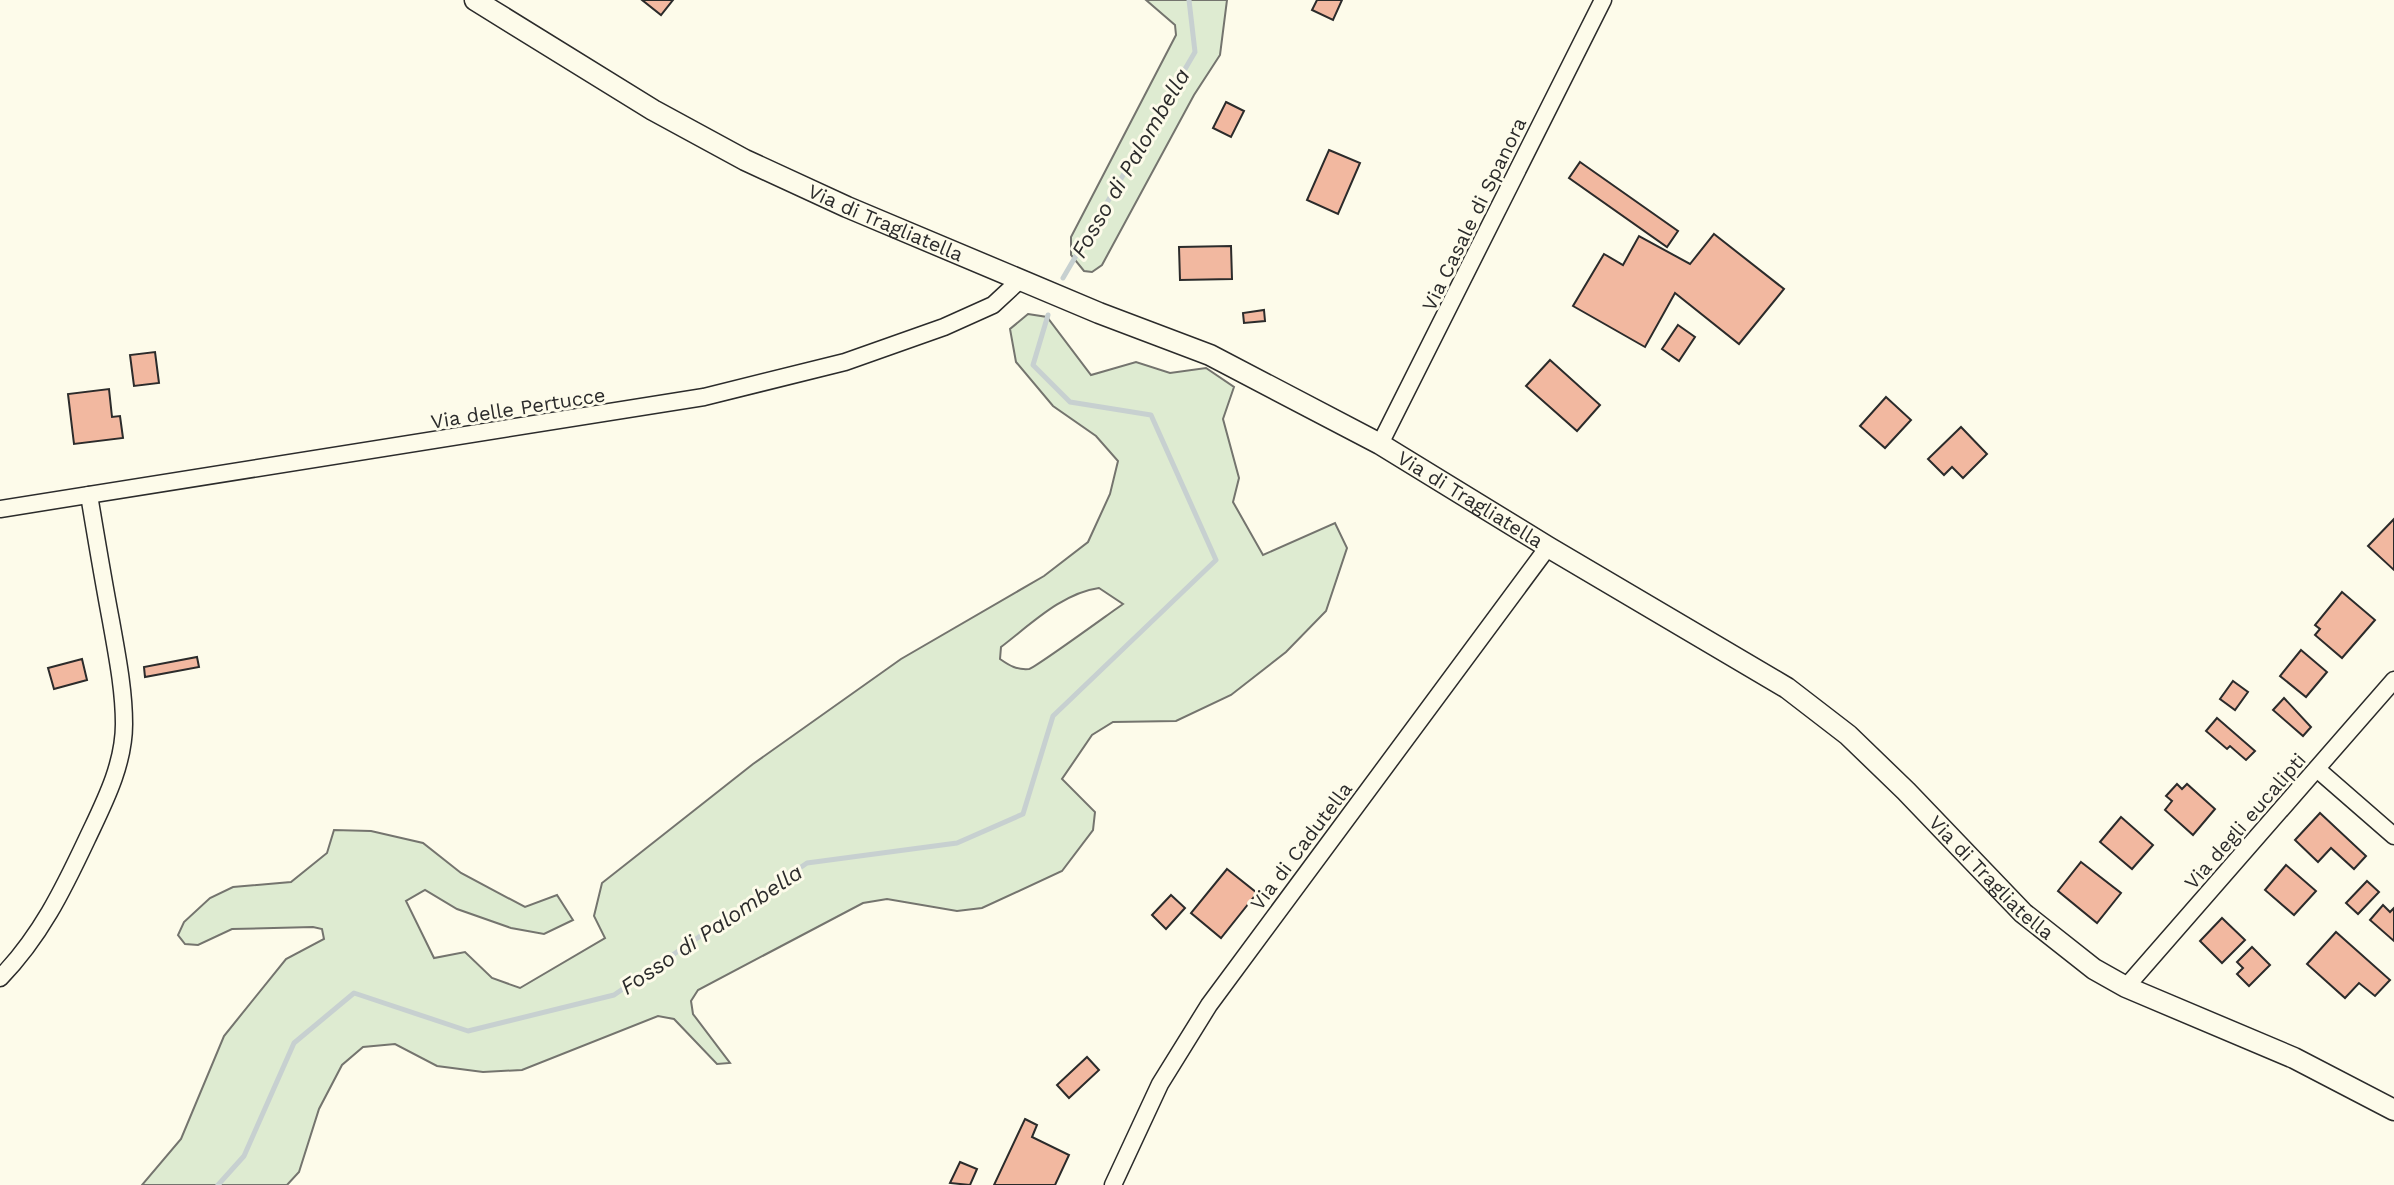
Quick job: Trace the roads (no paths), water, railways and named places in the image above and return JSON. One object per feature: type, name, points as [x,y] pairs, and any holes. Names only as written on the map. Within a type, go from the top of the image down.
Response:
[{"type":"street","name":"Via di Tragliatella","points":[[475,0],[653,110],[718,145],[834,201],[1210,355],[1380,444],[1548,547],[1761,671],[1814,707],[1906,791],[2023,913],[2094,969],[2126,987],[2266,1045],[2394,1110]]},
{"type":"street","name":"Via Casale di Spanora","points":[[1380,444],[1603,0]]},
{"type":"street","name":"Via delle Pertucce","points":[[0,509],[649,407],[736,390],[856,358],[944,327],[993,305],[1021,279]]},
{"type":"street","points":[[0,978],[54,908],[109,791],[123,739],[124,710],[119,671],[89,495]]},
{"type":"street","name":"Via di Cadutella","points":[[1113,1185],[1160,1084],[1209,1005],[1548,547]]},
{"type":"street","name":"Via degli eucalipti","points":[[2126,987],[2394,680]]},
{"type":"street","points":[[2317,769],[2394,836]]},
{"type":"waterway","name":"Fosso di Palombella","points":[[1063,278],[1195,52],[1189,0]]},
{"type":"waterway","name":"Fosso di Palombella","points":[[218,1185],[244,1156],[294,1043],[354,993],[468,1031],[614,995],[807,863],[957,843],[1023,814],[1053,716],[1216,560],[1151,415],[1070,402],[1033,365],[1048,315]]}]
